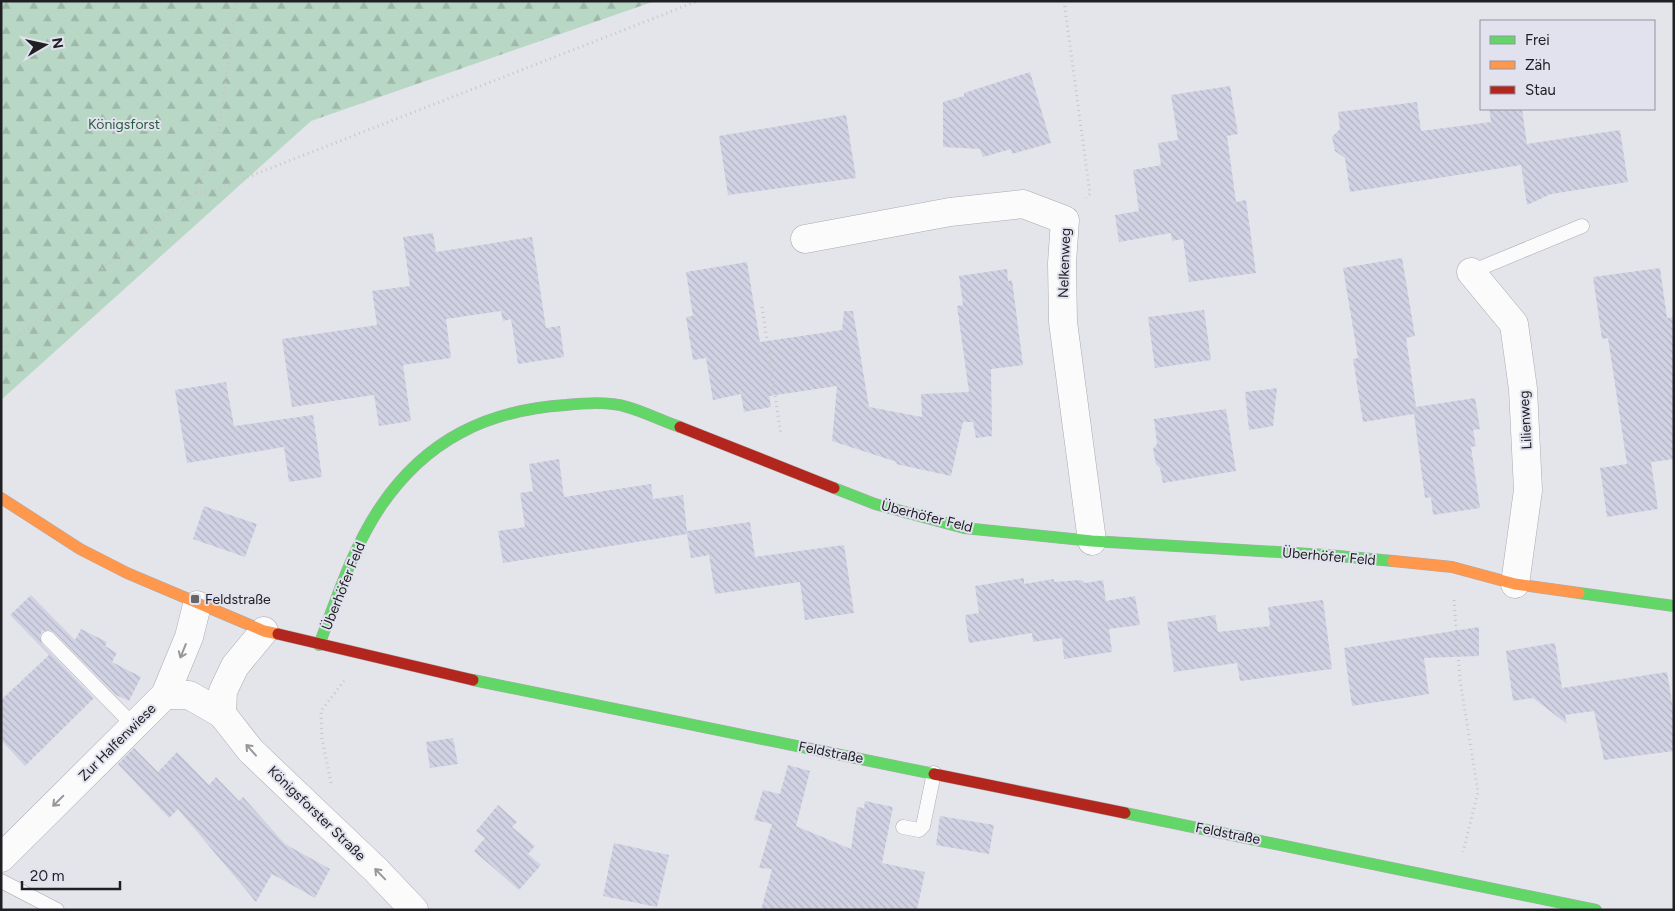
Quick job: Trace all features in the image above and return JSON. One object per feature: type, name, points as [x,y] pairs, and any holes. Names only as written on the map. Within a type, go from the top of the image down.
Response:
[{"type":"main road","name":"Überhöfer Feld","points":[[319,645],[358,547],[383,504],[407,472],[438,444],[475,424],[510,412],[545,405],[586,402],[625,406],[875,504],[964,528],[1092,540],[1327,555],[1452,567],[1515,584],[1674,606]]},
{"type":"main road","name":"Feldstraße","points":[[1,498],[80,549],[127,573],[197,605],[264,631],[366,656],[1454,879],[1596,910]]},
{"type":"street","name":"Nelkenweg","points":[[805,239],[950,212],[1022,204],[1065,220],[1062,263],[1062,322],[1092,540]]},
{"type":"street","name":"Lilienweg","points":[[1471,272],[1514,324],[1522,379],[1528,490],[1515,584]]},
{"type":"street","name":"Zur Halfenwiese","points":[[1,858],[165,695],[189,637],[197,605]]},
{"type":"street","points":[[222,714],[223,692],[235,666],[264,631]]},
{"type":"street","name":"Königsforster Straße","points":[[165,695],[189,695],[222,714],[251,751],[376,870],[414,910]]},
{"type":"lane","points":[[1471,272],[1582,226]]},
{"type":"lane","points":[[48,638],[134,725]]},
{"type":"lane","points":[[903,827],[919,830],[923,826],[934,773]]},
{"type":"lane","points":[[1,881],[57,910]]},
{"type":"path","points":[[1,351],[195,193],[218,140],[236,1]]},
{"type":"path","points":[[195,193],[212,191],[698,1]]},
{"type":"path","points":[[1064,1],[1090,194],[1065,220]]},
{"type":"path","points":[[762,307],[786,470]]},
{"type":"path","points":[[1452,567],[1460,680],[1478,792],[1467,841],[1454,879]]},
{"type":"path","points":[[332,789],[322,740],[321,711],[335,690],[366,656]]},
{"type":"green space","name":"Königsforst","points":[[1,1],[655,1],[311,121],[1,400]]},
{"type":"building","points":[[1030,72],[1051,143],[1012,154],[1011,149],[983,157],[980,149],[943,147],[943,102],[964,96],[964,93]]},
{"type":"building","points":[[1230,86],[1238,134],[1227,136],[1236,202],[1246,200],[1256,273],[1189,282],[1183,239],[1172,241],[1171,233],[1119,242],[1115,215],[1139,211],[1133,170],[1161,165],[1158,143],[1178,140],[1171,95]]},
{"type":"building","points":[[1417,102],[1421,131],[1491,122],[1489,110],[1522,110],[1527,144],[1620,130],[1628,182],[1551,194],[1527,205],[1521,165],[1350,192],[1345,158],[1335,151],[1332,137],[1340,129],[1338,112]]},
{"type":"building","points":[[846,115],[856,178],[728,195],[719,136]]},
{"type":"building","points":[[433,233],[436,252],[532,237],[546,328],[560,326],[564,357],[518,364],[511,319],[503,321],[501,311],[446,319],[451,358],[403,365],[411,421],[379,426],[374,395],[292,407],[282,339],[377,325],[372,291],[410,286],[403,237]]},
{"type":"building","points":[[1402,258],[1415,336],[1406,338],[1416,407],[1475,398],[1480,429],[1473,430],[1476,446],[1471,447],[1480,508],[1433,515],[1431,497],[1425,498],[1414,414],[1363,422],[1353,359],[1358,358],[1343,268]]},
{"type":"building","points":[[747,262],[760,342],[842,330],[844,311],[853,311],[869,407],[922,417],[921,394],[969,392],[957,306],[963,305],[959,276],[1007,269],[1008,281],[1012,280],[1023,365],[991,369],[992,436],[976,438],[973,422],[963,422],[951,476],[896,464],[897,462],[832,441],[837,386],[769,396],[771,407],[744,412],[741,394],[713,400],[706,358],[693,360],[686,317],[693,316],[686,272]]},
{"type":"building","points":[[1660,268],[1667,318],[1674,317],[1674,459],[1651,462],[1658,509],[1607,517],[1600,468],[1627,464],[1608,338],[1602,339],[1593,277]]},
{"type":"building","points":[[1204,310],[1211,360],[1155,368],[1148,317]]},
{"type":"building","points":[[226,382],[234,426],[313,415],[322,477],[289,482],[284,447],[187,463],[175,390]]},
{"type":"building","points":[[1277,388],[1273,426],[1249,430],[1245,392]]},
{"type":"building","points":[[1226,409],[1236,471],[1163,483],[1153,449],[1157,444],[1154,419]]},
{"type":"building","points":[[559,459],[564,497],[651,484],[653,499],[683,495],[687,531],[750,522],[755,557],[844,545],[854,613],[805,620],[800,582],[715,594],[709,555],[691,558],[687,534],[503,563],[498,531],[525,527],[520,493],[533,491],[529,464]]},
{"type":"building","points":[[204,506],[257,524],[245,557],[193,539]]},
{"type":"building","points":[[1024,578],[1024,584],[1054,579],[1054,582],[1081,580],[1085,583],[1103,580],[1106,601],[1135,596],[1140,625],[1109,629],[1112,652],[1064,659],[1062,638],[1033,642],[1032,633],[969,643],[965,615],[979,613],[975,586]]},
{"type":"building","points":[[31,595],[75,640],[81,629],[107,642],[105,646],[117,653],[112,662],[141,677],[129,701],[116,695],[54,632],[50,630],[42,631],[40,636],[42,644],[94,698],[25,766],[1,740],[1,700],[49,655],[10,615]]},
{"type":"building","points":[[1323,600],[1332,669],[1240,681],[1237,663],[1174,672],[1167,622],[1215,615],[1218,632],[1270,626],[1268,607]]},
{"type":"building","points":[[1479,627],[1479,656],[1424,658],[1429,694],[1352,706],[1344,648]]},
{"type":"building","points":[[1555,643],[1562,688],[1667,672],[1674,715],[1674,751],[1604,760],[1594,711],[1565,715],[1567,724],[1533,698],[1513,701],[1506,651]]},
{"type":"building","points":[[453,738],[458,764],[430,768],[426,742]]},
{"type":"building","points":[[134,748],[158,772],[177,752],[209,785],[216,777],[239,801],[243,797],[285,844],[330,869],[315,898],[272,874],[256,902],[178,809],[169,818],[118,764]]},
{"type":"building","points":[[788,765],[810,771],[796,826],[851,849],[857,807],[864,808],[865,801],[893,807],[882,863],[925,872],[917,910],[761,910],[772,869],[759,868],[772,824],[754,820],[763,790],[780,794]]},
{"type":"building","points":[[498,805],[517,822],[512,827],[535,846],[528,854],[541,865],[519,890],[474,851],[485,838],[476,831]]},
{"type":"building","points":[[940,816],[994,825],[989,854],[936,845]]},
{"type":"building","points":[[614,843],[669,855],[657,907],[603,896]]},
{"type":"traffic: fast","points":[[319,645],[353,556],[371,522],[399,483],[438,446],[485,422],[510,414],[537,408],[573,404],[605,403],[620,405],[680,427]]},
{"type":"traffic: fast","points":[[834,488],[875,504],[964,528],[1092,541],[1327,555],[1393,561]]},
{"type":"traffic: fast","points":[[1579,593],[1674,606]]},
{"type":"traffic: fast","points":[[473,680],[934,774]]},
{"type":"traffic: fast","points":[[1125,813],[1596,910]]},
{"type":"traffic: slow","points":[[1,498],[80,549],[127,573],[264,631],[278,634]]},
{"type":"traffic: slow","points":[[1393,561],[1452,567],[1515,584],[1579,593]]},
{"type":"traffic: jam","points":[[680,427],[834,488]]},
{"type":"traffic: jam","points":[[278,634],[473,680]]},
{"type":"traffic: jam","points":[[934,774],[1125,813]]},
{"type":"place","name":"Feldstraße","points":[[195,599]]}]
